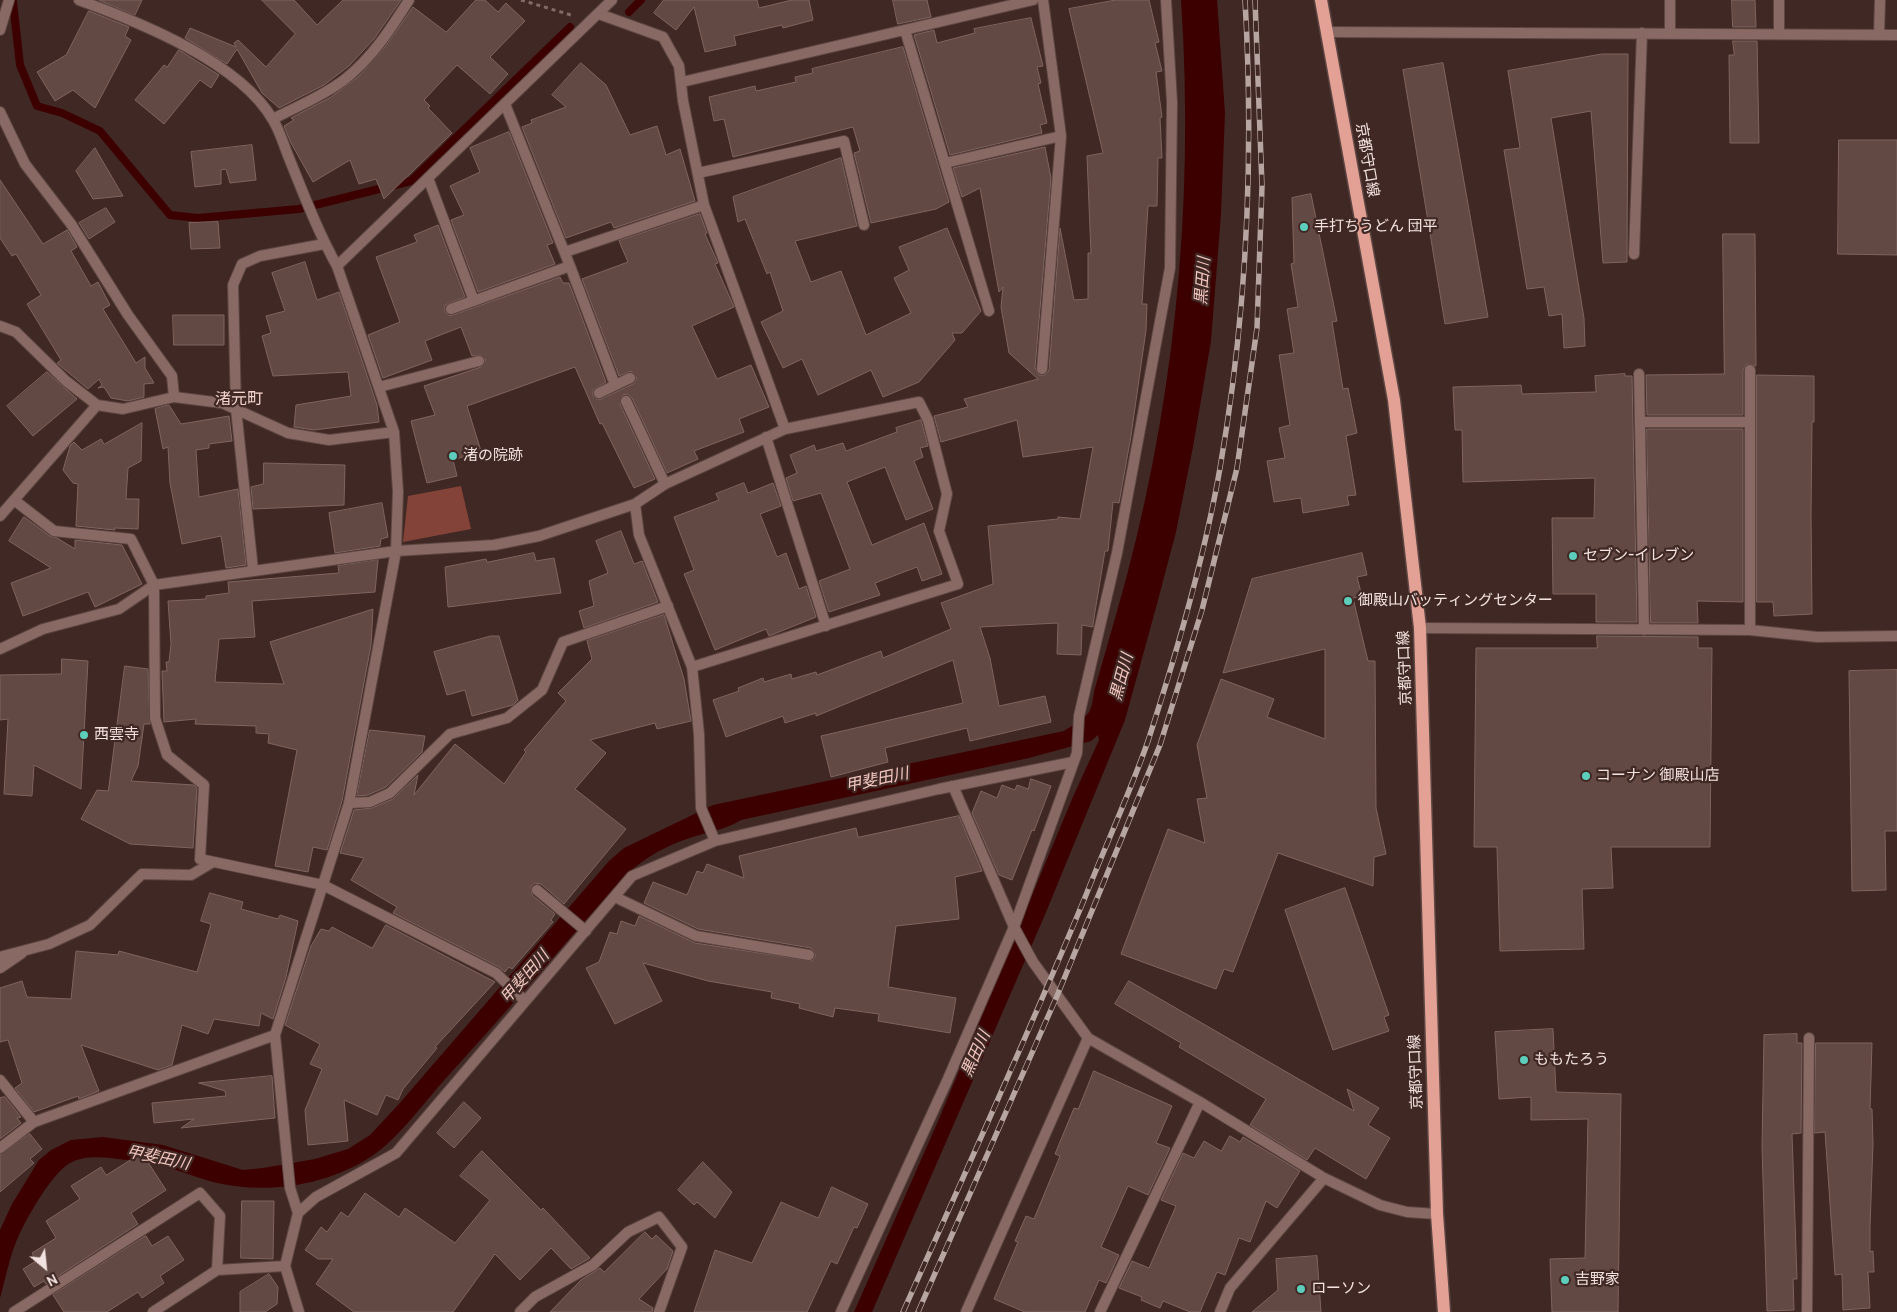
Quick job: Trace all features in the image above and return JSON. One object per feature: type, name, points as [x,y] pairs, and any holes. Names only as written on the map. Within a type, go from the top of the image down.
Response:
[{"type":"main road","name":"京都守口線","points":[[1321,0],[1394,400],[1420,628],[1437,1214],[1444,1312]]},
{"type":"street","points":[[0,30],[9,0]]},
{"type":"street","points":[[79,0],[123,16],[206,59],[245,84],[273,119],[324,244],[337,266],[394,432],[398,492],[396,551],[349,803],[275,1035],[290,1188],[298,1213],[285,1266],[299,1312]]},
{"type":"street","points":[[273,119],[342,81],[361,65],[388,33],[409,0]]},
{"type":"street","points":[[337,266],[612,0]]},
{"type":"street","points":[[682,82],[1033,0]]},
{"type":"street","points":[[1042,369],[1061,136],[1043,0]]},
{"type":"street","points":[[841,1312],[1016,932],[1075,758],[1079,716],[1117,553],[1170,268],[1172,102],[1166,0]]},
{"type":"street","points":[[1670,0],[1670,34]]},
{"type":"street","points":[[1779,0],[1779,34]]},
{"type":"street","points":[[1879,35],[1880,0]]},
{"type":"street","points":[[596,17],[663,37],[679,66],[683,102],[704,205],[785,429]]},
{"type":"street","points":[[905,30],[989,311]]},
{"type":"street","points":[[1326,32],[1897,35]]},
{"type":"street","points":[[1634,254],[1642,33]]},
{"type":"street","points":[[505,104],[570,266],[615,386]]},
{"type":"street","points":[[0,112],[25,164],[71,224],[128,315],[172,376],[174,397]]},
{"type":"street","points":[[945,163],[1061,136]]},
{"type":"street","points":[[698,173],[844,141],[864,224]]},
{"type":"street","points":[[428,178],[474,301]]},
{"type":"street","points":[[564,252],[704,205]]},
{"type":"street","points":[[253,570],[236,409],[234,285],[242,264],[260,256],[324,244]]},
{"type":"street","points":[[451,309],[570,266]]},
{"type":"street","points":[[0,326],[16,332],[66,381],[97,405],[123,409],[174,397],[222,403],[288,433],[329,440],[394,432]]},
{"type":"street","points":[[379,387],[479,360]]},
{"type":"street","points":[[1750,370],[1750,630]]},
{"type":"street","points":[[1639,374],[1644,630]]},
{"type":"street","points":[[599,393],[630,378]]},
{"type":"street","points":[[626,401],[665,484]]},
{"type":"street","points":[[0,649],[43,629],[120,609],[154,585],[396,551],[494,545],[539,536],[635,504],[665,484],[785,429],[919,402],[928,420],[947,494],[940,531],[958,584],[692,667]]},
{"type":"street","points":[[0,516],[97,405]]},
{"type":"street","points":[[1640,422],[1750,422]]},
{"type":"street","points":[[766,437],[826,626]]},
{"type":"street","points":[[14,500],[54,531],[131,539],[154,585],[155,718],[167,756],[204,785],[200,859],[323,885],[496,973],[525,1001]]},
{"type":"street","points":[[635,504],[639,535],[692,667],[699,734],[700,808],[713,837]]},
{"type":"street","points":[[349,803],[370,802],[390,793],[450,734],[507,718],[542,690],[563,642],[668,606]]},
{"type":"street","points":[[1420,628],[1750,630],[1817,637],[1897,636]]},
{"type":"street","points":[[298,1213],[316,1197],[396,1153],[584,929],[632,876],[713,837],[1075,758]]},
{"type":"street","points":[[953,786],[1016,932],[1033,962],[1088,1038],[1200,1102],[1324,1178],[1380,1205],[1407,1212],[1437,1214]]},
{"type":"street","points":[[0,957],[49,944],[90,925],[142,874],[191,875],[213,862]]},
{"type":"street","points":[[537,890],[584,929]]},
{"type":"street","points":[[615,897],[696,936],[810,955]]},
{"type":"street","points":[[0,968],[29,949]]},
{"type":"street","points":[[0,1148],[34,1122],[275,1035]]},
{"type":"street","points":[[966,1312],[1088,1038]]},
{"type":"street","points":[[1807,1312],[1810,1038]]},
{"type":"street","points":[[0,1080],[34,1122]]},
{"type":"street","points":[[1100,1312],[1200,1102]]},
{"type":"street","points":[[1220,1312],[1230,1288],[1324,1178]]},
{"type":"street","points":[[14,1312],[200,1193],[220,1216],[217,1270]]},
{"type":"street","points":[[520,1312],[535,1297],[593,1265],[628,1232],[659,1216],[682,1247],[659,1312]]},
{"type":"street","points":[[154,1312],[217,1270],[285,1266]]},
{"type":"path","points":[[521,0],[548,10],[596,17]]},
{"type":"shaded area","points":[[461,486],[471,529],[403,542],[408,496]]},
{"type":"water","points":[[1181,0],[1217,0],[1225,113],[1221,214],[1211,341],[1176,532],[1125,720],[1044,917],[872,1312],[854,1312],[939,1119],[1072,799],[1099,740],[1098,735],[1091,741],[1029,758],[741,820],[725,828],[686,839],[667,847],[641,862],[625,876],[402,1129],[372,1156],[335,1175],[316,1181],[295,1185],[253,1188],[213,1182],[156,1164],[99,1157],[85,1158],[72,1162],[57,1174],[29,1215],[8,1265],[0,1298],[0,1230],[12,1204],[39,1160],[51,1150],[71,1140],[103,1137],[163,1145],[243,1170],[315,1159],[348,1149],[370,1135],[398,1105],[609,861],[624,848],[713,805],[1064,731],[1086,716],[1092,705],[1136,540],[1153,464],[1166,387],[1176,310],[1182,233],[1185,78]]},
{"type":"building","points":[[99,0],[142,0],[135,15]]},
{"type":"building","points":[[262,0],[294,0],[317,25],[343,0],[401,0],[374,39],[349,66],[324,85],[279,108],[262,93],[237,49],[227,64],[185,38],[190,28],[236,47],[234,43],[238,40],[266,67],[295,34]]},
{"type":"building","points":[[476,0],[485,0],[498,12],[506,3],[525,21],[490,57],[508,74],[490,94],[457,65],[424,100],[430,106],[428,108],[452,133],[384,199],[376,179],[359,184],[350,160],[313,182],[291,143],[284,126],[294,120],[291,118],[331,97],[358,77],[385,47],[413,7],[446,32]]},
{"type":"building","points":[[664,0],[757,0],[759,8],[792,0],[809,0],[813,20],[783,28],[782,25],[734,36],[736,45],[705,52],[694,7],[676,30],[654,13]]},
{"type":"building","points":[[893,0],[927,0],[931,17],[898,24]]},
{"type":"building","points":[[1116,0],[1149,0],[1159,42],[1155,43],[1162,71],[1156,72],[1162,117],[1160,118],[1162,158],[1158,158],[1157,206],[1148,206],[1142,304],[1147,304],[1146,330],[1131,436],[1119,503],[1113,502],[1108,551],[1105,551],[1093,627],[1082,625],[1081,655],[1057,654],[1058,623],[980,627],[990,658],[999,706],[1045,696],[1051,722],[970,741],[967,728],[885,748],[888,762],[831,777],[821,736],[963,703],[953,660],[816,716],[816,713],[785,723],[783,716],[726,737],[713,700],[739,691],[738,688],[763,678],[764,682],[791,674],[792,679],[816,672],[817,675],[881,651],[883,658],[951,629],[941,603],[993,584],[988,526],[1058,519],[1058,517],[1080,519],[1093,447],[1023,457],[1017,420],[941,442],[934,416],[968,407],[964,399],[1038,379],[1009,353],[1001,307],[1003,287],[999,292],[980,188],[962,197],[953,168],[1045,147],[1051,178],[1035,368],[1039,375],[1045,375],[1049,370],[1060,228],[1074,300],[1088,299],[1088,253],[1091,253],[1087,156],[1103,153],[1069,9]]},
{"type":"building","points":[[1732,0],[1755,0],[1756,27],[1733,27]]},
{"type":"building","points":[[89,11],[129,27],[125,36],[131,40],[95,108],[73,90],[55,101],[37,72],[66,55]]},
{"type":"building","points":[[1031,18],[1043,66],[1037,67],[1041,83],[1038,84],[1047,123],[1040,125],[1042,133],[950,155],[914,35],[934,30],[937,43],[975,33],[974,29]]},
{"type":"building","points":[[1733,41],[1757,41],[1759,143],[1730,143],[1729,55],[1734,55]]},
{"type":"building","points":[[903,47],[949,202],[936,209],[871,223],[854,153],[860,151],[853,127],[733,157],[724,119],[714,121],[709,97],[755,86],[756,91],[796,82],[795,77],[813,73],[812,69]]},
{"type":"building","points":[[179,50],[219,75],[211,88],[200,80],[164,124],[135,100],[164,65],[167,67]]},
{"type":"building","points":[[1602,54],[1628,54],[1627,262],[1603,263],[1591,111],[1551,118],[1584,318],[1585,346],[1564,348],[1562,314],[1549,316],[1544,287],[1527,289],[1504,150],[1520,148],[1508,71]]},
{"type":"building","points":[[581,63],[606,85],[630,135],[657,126],[666,155],[680,149],[695,201],[614,228],[611,222],[566,238],[522,127],[532,123],[531,120],[566,107],[552,95]]},
{"type":"building","points":[[1443,63],[1488,317],[1445,324],[1403,70]]},
{"type":"building","points":[[509,132],[553,243],[547,245],[555,264],[478,292],[451,220],[464,215],[450,186],[480,172],[470,148]]},
{"type":"building","points":[[1839,140],[1897,140],[1897,255],[1838,254]]},
{"type":"building","points":[[252,145],[256,180],[230,183],[226,169],[221,170],[221,184],[195,187],[191,152]]},
{"type":"building","points":[[95,148],[123,196],[93,199],[76,171]]},
{"type":"building","points":[[841,158],[857,226],[795,241],[811,282],[841,271],[866,335],[911,313],[894,278],[909,270],[899,247],[947,228],[981,311],[962,333],[952,333],[955,340],[919,382],[883,397],[871,370],[818,395],[802,359],[783,368],[761,322],[783,311],[770,272],[767,274],[745,219],[738,222],[733,197]]},
{"type":"building","points":[[0,180],[43,244],[67,230],[77,247],[71,251],[91,286],[98,282],[110,305],[103,309],[136,363],[145,357],[145,368],[154,383],[144,384],[144,397],[128,401],[111,398],[104,387],[98,388],[102,385],[99,379],[88,389],[57,363],[61,360],[27,304],[41,295],[16,254],[12,256],[0,238]]},
{"type":"building","points":[[1311,194],[1337,321],[1332,322],[1343,389],[1348,388],[1357,433],[1346,436],[1356,495],[1347,496],[1349,505],[1303,513],[1301,498],[1274,502],[1267,461],[1285,458],[1279,428],[1290,425],[1279,355],[1294,353],[1287,309],[1298,307],[1291,264],[1294,263],[1292,198]]},
{"type":"building","points":[[106,208],[115,222],[89,239],[79,223]]},
{"type":"building","points":[[700,214],[707,233],[705,234],[718,263],[715,264],[734,307],[692,326],[717,379],[751,365],[769,407],[739,419],[744,432],[694,451],[698,459],[667,473],[632,398],[627,394],[623,395],[620,404],[655,479],[634,488],[602,423],[600,424],[575,367],[467,406],[481,451],[453,460],[457,476],[427,483],[411,421],[435,415],[424,386],[481,367],[486,360],[481,355],[472,356],[461,327],[425,341],[432,360],[383,378],[368,335],[400,322],[376,257],[417,242],[414,235],[438,225],[465,297],[445,305],[445,312],[450,316],[560,277],[563,283],[569,283],[606,382],[593,390],[593,396],[599,400],[633,384],[637,378],[631,371],[619,376],[582,279],[628,262],[619,241]]},
{"type":"building","points":[[218,222],[220,248],[191,249],[189,223]]},
{"type":"building","points":[[1723,234],[1755,234],[1756,366],[1747,364],[1743,370],[1743,415],[1647,415],[1646,375],[1724,374]]},
{"type":"building","points":[[305,262],[317,300],[339,292],[377,405],[379,422],[314,430],[294,427],[296,405],[351,396],[348,372],[273,376],[262,336],[271,333],[266,316],[285,311],[272,273]]},
{"type":"building","points":[[173,315],[224,315],[224,345],[174,345]]},
{"type":"building","points":[[47,372],[77,399],[33,436],[7,406]]},
{"type":"building","points":[[1625,374],[1625,376],[1632,376],[1637,622],[1596,622],[1596,594],[1553,594],[1552,518],[1594,518],[1595,478],[1463,482],[1462,430],[1455,430],[1453,387],[1521,385],[1522,394],[1596,392],[1595,376]]},
{"type":"building","points":[[1757,375],[1814,376],[1811,513],[1812,614],[1774,616],[1773,602],[1757,602]]},
{"type":"building","points":[[169,405],[181,424],[229,416],[232,441],[209,444],[209,448],[196,450],[199,497],[238,489],[246,565],[226,568],[221,536],[182,544],[170,483],[168,447],[163,449],[155,409]]},
{"type":"building","points":[[921,420],[928,446],[920,448],[923,457],[914,461],[933,509],[906,520],[885,467],[847,482],[872,545],[924,523],[942,574],[922,581],[917,567],[875,583],[880,595],[829,612],[819,581],[850,569],[821,493],[793,501],[786,478],[797,473],[790,455],[814,445],[816,451],[843,443],[846,451],[897,432],[896,428]]},
{"type":"building","points":[[142,423],[141,461],[128,468],[126,499],[139,499],[138,529],[114,528],[115,530],[76,526],[78,484],[73,483],[63,470],[70,446],[74,442],[82,450],[101,439],[104,444]]},
{"type":"building","points":[[1647,429],[1743,429],[1743,602],[1697,601],[1698,623],[1651,623]]},
{"type":"building","points":[[264,463],[345,465],[344,505],[253,509],[251,487],[263,484]]},
{"type":"building","points":[[744,483],[748,493],[773,483],[781,506],[760,514],[777,557],[786,553],[799,589],[806,586],[816,617],[769,636],[766,629],[715,650],[684,574],[694,570],[674,517],[719,500],[716,494]]},
{"type":"building","points":[[382,503],[388,537],[381,539],[380,546],[335,553],[329,513]]},
{"type":"building","points":[[24,517],[50,536],[75,549],[75,540],[122,545],[142,584],[95,607],[88,592],[23,616],[11,583],[51,568],[9,541]]},
{"type":"building","points":[[621,531],[634,564],[642,561],[658,602],[584,628],[579,611],[594,606],[589,581],[608,573],[596,541]]},
{"type":"building","points":[[534,553],[536,561],[554,558],[561,593],[448,607],[445,567],[486,559],[487,562]]},
{"type":"building","points":[[1362,553],[1367,575],[1357,577],[1362,596],[1353,598],[1368,661],[1375,661],[1376,808],[1386,854],[1374,857],[1373,886],[1278,853],[1233,972],[1224,969],[1216,989],[1121,954],[1168,829],[1205,843],[1197,799],[1207,798],[1197,745],[1221,679],[1274,699],[1267,717],[1325,739],[1325,649],[1223,673],[1252,579]]},
{"type":"building","points":[[378,560],[375,592],[252,601],[255,637],[219,639],[215,682],[284,684],[270,642],[373,609],[371,645],[342,801],[327,850],[313,847],[308,872],[275,866],[297,750],[268,743],[269,734],[256,733],[256,726],[195,724],[196,719],[164,722],[162,671],[167,671],[166,662],[169,662],[171,644],[168,601],[206,599],[206,596],[229,593],[228,582],[339,573],[338,566]]},
{"type":"building","points":[[664,615],[684,679],[691,721],[657,729],[655,723],[590,740],[606,753],[575,789],[626,829],[564,904],[541,884],[535,883],[531,886],[532,895],[555,914],[551,920],[553,922],[512,969],[509,967],[505,972],[499,967],[393,913],[397,907],[351,880],[364,858],[340,853],[354,810],[372,808],[393,799],[418,775],[414,795],[455,744],[504,784],[526,752],[524,750],[566,701],[558,693],[592,659],[587,641]]},
{"type":"building","points":[[491,636],[499,636],[518,700],[513,705],[472,716],[465,690],[447,695],[434,652]]},
{"type":"building","points":[[1597,636],[1698,637],[1698,648],[1712,648],[1710,847],[1611,847],[1613,888],[1582,889],[1584,949],[1500,951],[1497,847],[1474,847],[1476,648],[1597,648]]},
{"type":"building","points":[[62,659],[88,661],[81,789],[34,765],[32,796],[4,794],[8,719],[0,720],[0,675],[61,674]]},
{"type":"building","points":[[125,666],[148,669],[150,724],[144,724],[138,766],[131,781],[194,785],[197,788],[193,848],[130,844],[81,819],[97,790],[108,791]]},
{"type":"building","points":[[1897,670],[1897,831],[1885,831],[1886,890],[1852,891],[1849,671]]},
{"type":"building","points":[[370,730],[425,736],[422,752],[386,787],[368,795],[357,796]]},
{"type":"building","points":[[1031,779],[1051,786],[1034,831],[1032,830],[1012,880],[999,875],[972,813],[981,791],[997,798],[1002,785],[1015,790],[1017,785],[1028,789]]},
{"type":"building","points":[[959,816],[982,871],[955,877],[959,919],[896,926],[888,987],[956,998],[950,1033],[878,1021],[879,1014],[835,1008],[833,1017],[799,1008],[800,1004],[771,998],[772,992],[708,981],[643,963],[662,1001],[615,1024],[586,968],[599,962],[610,932],[617,934],[621,921],[635,926],[639,916],[695,943],[812,961],[816,956],[811,948],[698,929],[644,903],[653,882],[687,895],[697,871],[703,873],[707,864],[744,878],[739,856],[856,828],[858,837]]},
{"type":"building","points":[[1345,888],[1389,1015],[1384,1017],[1389,1031],[1333,1050],[1285,910]]},
{"type":"building","points":[[210,893],[243,902],[241,909],[278,919],[280,915],[298,921],[286,977],[273,1019],[261,1013],[259,1026],[214,1019],[208,1034],[182,1025],[172,1065],[158,1070],[81,1045],[99,1091],[79,1099],[78,1096],[34,1112],[15,1088],[22,1083],[8,1040],[0,1042],[0,988],[22,981],[27,997],[71,999],[76,951],[118,955],[119,951],[197,972],[211,924],[201,921]]},
{"type":"building","points":[[386,925],[495,982],[435,1047],[437,1048],[403,1089],[398,1100],[386,1095],[377,1115],[344,1100],[348,1141],[308,1145],[305,1110],[322,1069],[310,1064],[320,1044],[285,1025],[311,946],[321,929],[329,931],[332,927],[372,948]]},
{"type":"building","points":[[1129,981],[1354,1111],[1347,1089],[1379,1108],[1368,1125],[1390,1138],[1366,1179],[1315,1148],[1307,1160],[1250,1125],[1266,1099],[1179,1047],[1181,1043],[1115,1004]]},
{"type":"building","points":[[1553,1029],[1556,1092],[1621,1094],[1618,1312],[1552,1312],[1550,1259],[1585,1258],[1588,1119],[1531,1120],[1531,1097],[1499,1099],[1495,1032]]},
{"type":"building","points":[[1797,1034],[1797,1043],[1802,1043],[1801,1133],[1792,1134],[1797,1279],[1793,1279],[1794,1310],[1767,1311],[1762,1147],[1764,1035]]},
{"type":"building","points":[[1816,1043],[1872,1043],[1870,1109],[1872,1109],[1873,1143],[1870,1252],[1873,1251],[1874,1272],[1868,1272],[1870,1308],[1843,1310],[1842,1274],[1835,1275],[1825,1132],[1815,1133]]},
{"type":"building","points":[[1094,1071],[1172,1106],[1156,1143],[1170,1148],[1148,1195],[1128,1186],[1101,1247],[1119,1255],[1106,1283],[1099,1280],[1085,1312],[1025,1312],[994,1299],[1018,1242],[1015,1241],[1026,1216],[1034,1219],[1060,1156],[1055,1154],[1074,1108],[1078,1109]]},
{"type":"building","points":[[272,1076],[275,1118],[181,1128],[194,1119],[154,1123],[152,1103],[226,1096],[225,1091],[199,1083]]},
{"type":"building","points":[[5,1097],[21,1117],[17,1118],[21,1123],[0,1139],[0,1098]]},
{"type":"building","points":[[464,1102],[481,1118],[454,1148],[437,1133]]},
{"type":"building","points":[[30,1134],[42,1149],[30,1159],[34,1163],[0,1192],[0,1155]]},
{"type":"building","points":[[1230,1136],[1240,1142],[1243,1137],[1300,1171],[1277,1208],[1266,1201],[1250,1242],[1239,1238],[1225,1275],[1217,1272],[1200,1312],[1190,1312],[1163,1301],[1160,1308],[1141,1300],[1142,1297],[1119,1288],[1132,1261],[1149,1268],[1176,1206],[1161,1200],[1183,1153],[1194,1158],[1204,1141],[1221,1151]]},
{"type":"building","points":[[482,1151],[541,1210],[543,1208],[590,1258],[571,1269],[551,1248],[520,1280],[495,1254],[453,1312],[354,1312],[316,1284],[333,1259],[318,1259],[305,1250],[321,1227],[327,1232],[341,1212],[348,1217],[365,1193],[399,1217],[405,1208],[455,1243],[490,1200],[460,1176]]},
{"type":"building","points":[[142,1153],[166,1190],[131,1213],[138,1224],[46,1284],[44,1281],[34,1287],[23,1269],[36,1261],[32,1253],[56,1238],[46,1221],[80,1199],[71,1186],[101,1167],[106,1175]]},
{"type":"building","points":[[703,1162],[732,1192],[715,1218],[697,1202],[694,1205],[678,1190]]},
{"type":"building","points":[[832,1187],[868,1204],[857,1228],[854,1227],[837,1264],[831,1261],[807,1312],[694,1312],[715,1250],[752,1263],[781,1202],[818,1218]]},
{"type":"building","points":[[242,1201],[274,1201],[273,1259],[241,1258]]},
{"type":"building","points":[[645,1232],[652,1239],[656,1235],[673,1251],[667,1269],[639,1299],[653,1308],[652,1312],[550,1312],[581,1280],[600,1268],[604,1272]]},
{"type":"building","points":[[146,1236],[152,1246],[168,1236],[184,1260],[160,1276],[164,1283],[142,1298],[138,1292],[107,1312],[64,1312],[53,1295]]},
{"type":"building","points":[[1317,1256],[1321,1312],[1252,1312],[1278,1290],[1276,1259]]},
{"type":"building","points":[[269,1274],[278,1287],[277,1304],[265,1312],[240,1312],[240,1292]]},
{"type":"waterway","points":[[629,12],[641,0]]},
{"type":"waterway","points":[[13,2],[20,65],[37,106],[62,113],[100,131],[170,215],[198,218],[299,209],[411,181],[570,27]]},
{"type":"railway","points":[[903,1312],[1042,1000],[1134,780],[1148,741],[1189,606],[1214,502],[1237,351],[1246,234],[1248,176],[1249,117],[1245,0]]},
{"type":"railway","points":[[918,1312],[1057,996],[1160,745],[1202,610],[1237,468],[1257,328],[1262,186],[1255,0]]},
{"type":"place","name":"手打ちうどん 団平","points":[[1304,227]]},
{"type":"place","name":"渚の院跡","points":[[453,456]]},
{"type":"place","name":"セブン-イレブン","points":[[1573,556]]},
{"type":"place","name":"御殿山バッティングセンター","points":[[1348,601]]},
{"type":"place","name":"西雲寺","points":[[84,735]]},
{"type":"place","name":"コーナン 御殿山店","points":[[1586,776]]},
{"type":"place","name":"ももたろう","points":[[1524,1060]]},
{"type":"place","name":"吉野家","points":[[1565,1280]]},
{"type":"place","name":"ローソン","points":[[1301,1289]]},
{"type":"district","name":"渚元町","points":[[239,399]]},
{"type":"water label","name":"黒田川","points":[[1203,281]]},
{"type":"water label","name":"黒田川","points":[[1122,677]]},
{"type":"water label","name":"甲斐田川","points":[[877,780]]},
{"type":"water label","name":"甲斐田川","points":[[525,977]]},
{"type":"water label","name":"黒田川","points":[[976,1054]]},
{"type":"water label","name":"甲斐田川","points":[[158,1158]]}]
